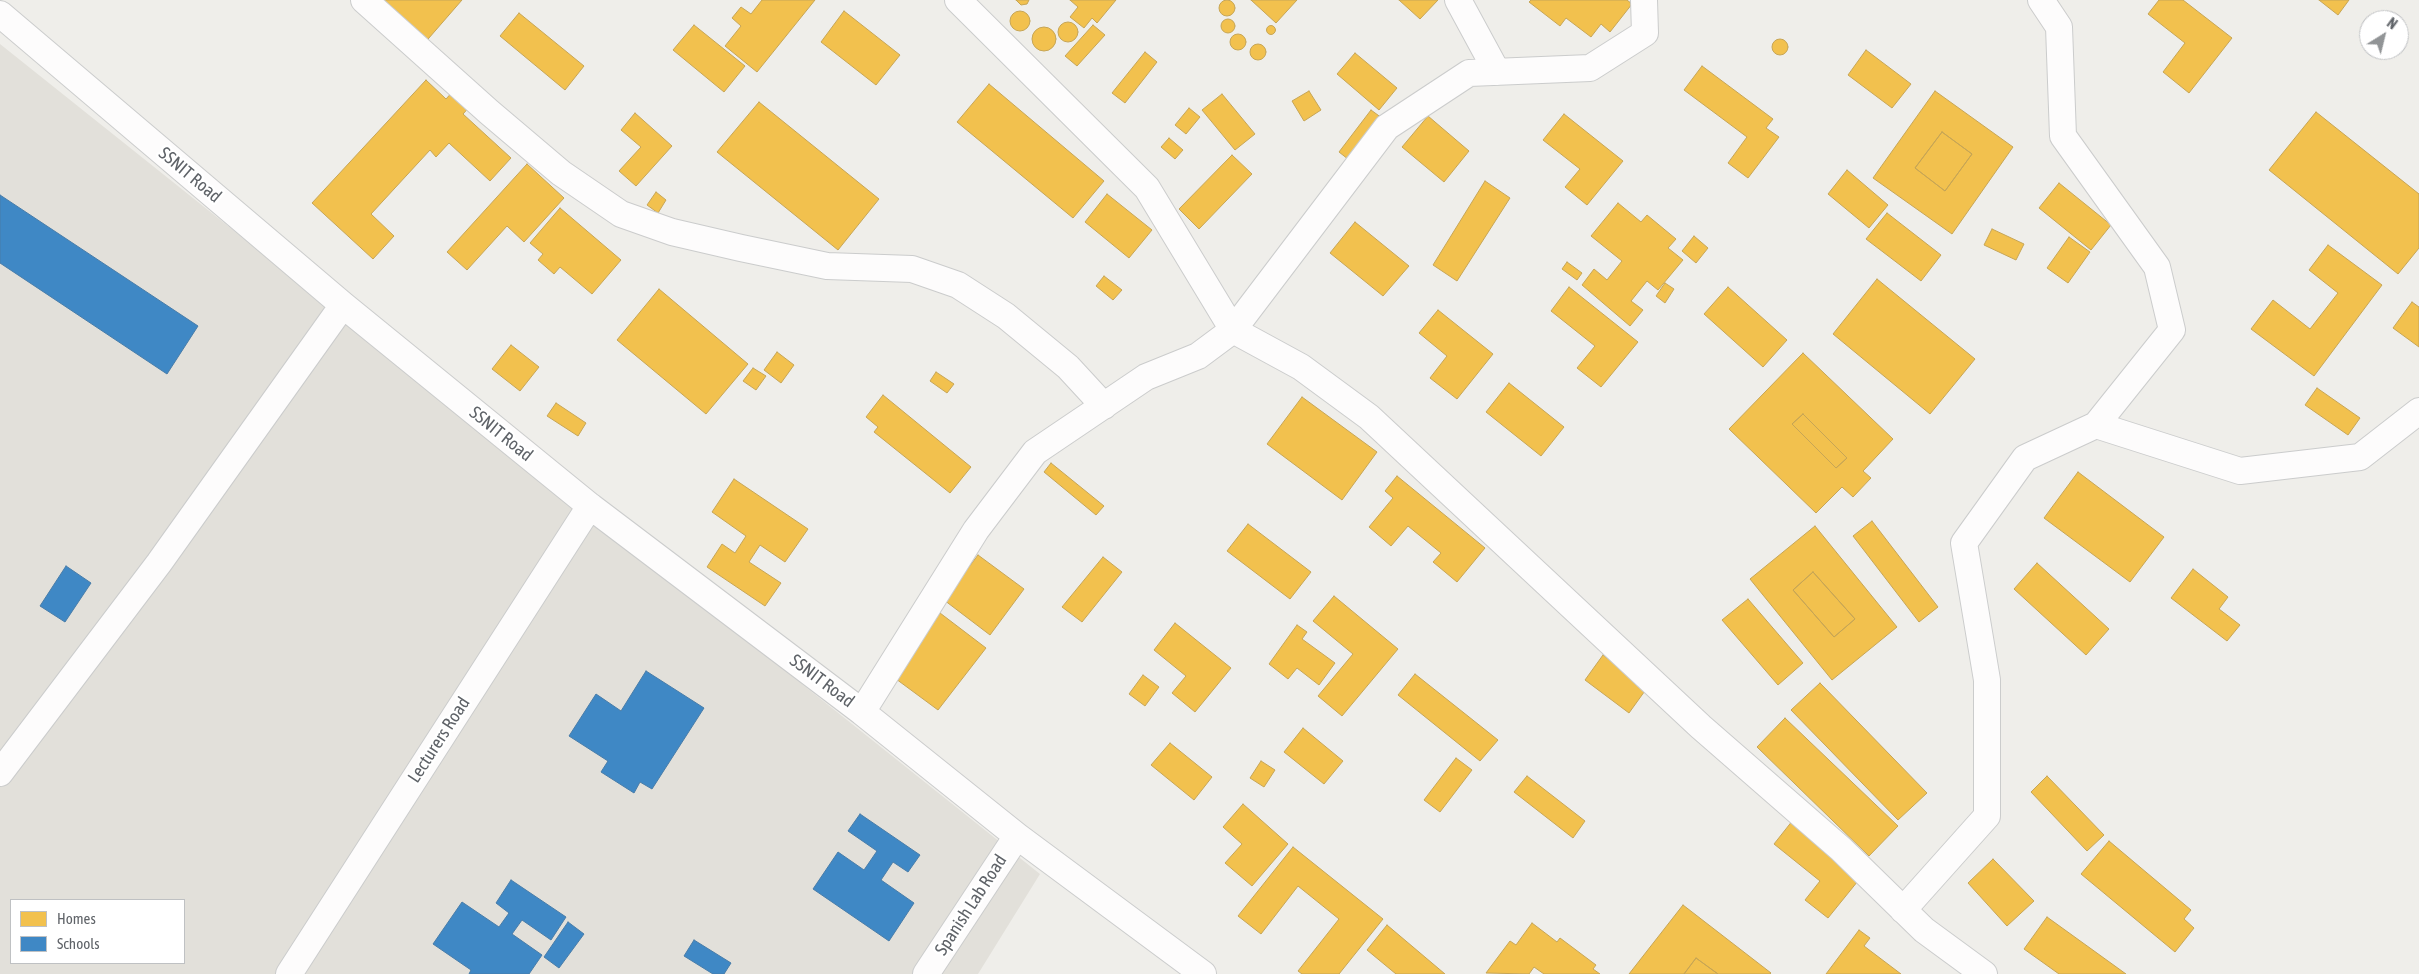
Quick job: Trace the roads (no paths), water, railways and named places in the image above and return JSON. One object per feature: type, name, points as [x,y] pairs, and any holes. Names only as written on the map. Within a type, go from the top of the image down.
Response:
[{"type":"street","points":[[364,0],[561,173],[621,214],[672,232],[741,248],[827,266],[912,269],[958,285],[1006,316],[1061,362],[1104,406]]},
{"type":"street","points":[[958,0],[1147,188],[1233,330],[1301,367],[1369,417],[1701,727],[1841,849],[1924,930],[1984,974]]},
{"type":"street","points":[[1458,0],[1497,72]]},
{"type":"street","points":[[862,712],[976,530],[1035,452],[1146,377],[1198,356],[1233,330],[1387,127],[1469,73],[1590,68],[1645,33],[1644,0]]},
{"type":"street","points":[[1903,910],[1987,816],[1987,680],[1964,543],[2025,458],[2096,424],[2172,330],[2157,267],[2063,136],[2059,27],[2041,0]]},
{"type":"street","name":"SSNIT Road","points":[[0,14],[343,305],[590,506],[862,712],[1016,836],[1203,974]]},
{"type":"street","points":[[0,772],[159,563],[343,305]]},
{"type":"street","points":[[2096,424],[2240,471],[2360,457],[2419,411]]},
{"type":"street","name":"Lecturers Road","points":[[289,974],[590,506]]},
{"type":"street","name":"Spanish Lab Road","points":[[926,974],[1016,836]]}]
